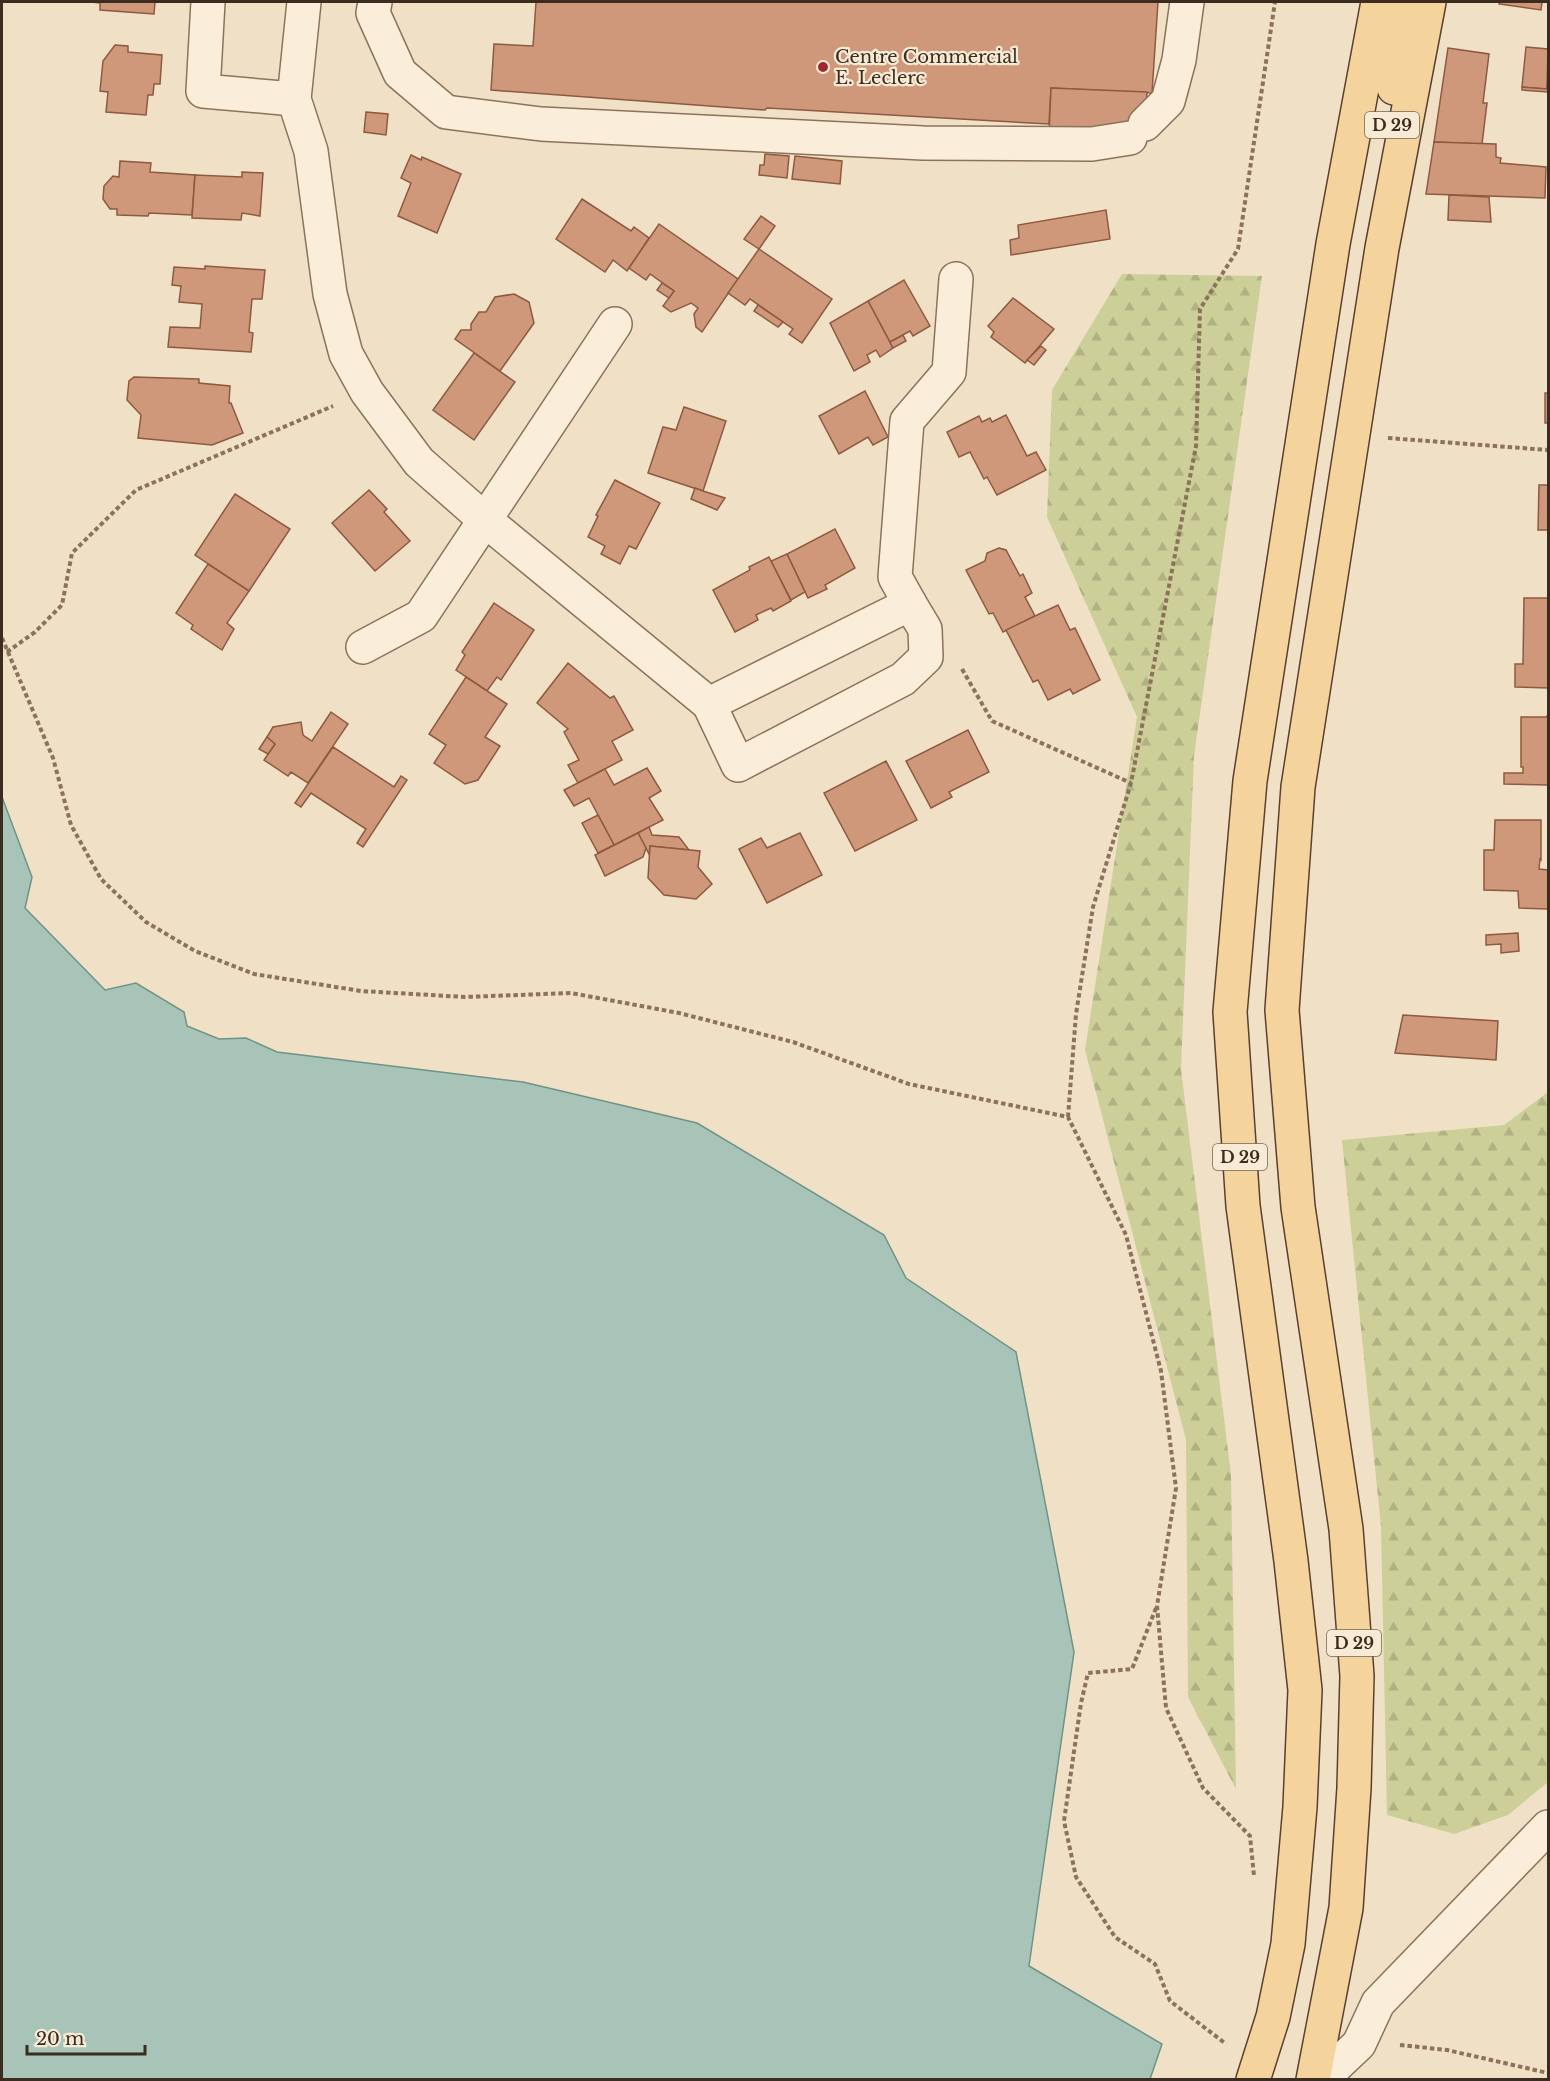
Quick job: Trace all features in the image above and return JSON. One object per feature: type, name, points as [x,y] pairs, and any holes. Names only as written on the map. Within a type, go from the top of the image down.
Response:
[{"type":"main road","points":[[1333,244],[1358,2]]},
{"type":"main road","name":"D 29","points":[[1255,2074],[1273,2017],[1288,1944],[1300,1807],[1305,1690],[1290,1549],[1243,1206],[1230,1012],[1250,781],[1333,244],[1378,2]]},
{"type":"main road","name":"D 29","points":[[1313,2079],[1346,1908],[1354,1788],[1357,1676],[1346,1529],[1298,1208],[1282,1010],[1298,787],[1382,249],[1403,2]]},
{"type":"main road","points":[[1382,249],[1429,2]]},
{"type":"street","points":[[208,2],[203,92],[294,99]]},
{"type":"street","points":[[304,2],[294,99],[311,151],[330,294],[346,354],[367,392],[419,462],[484,520],[709,704],[738,765],[903,679],[926,657],[925,629],[895,577],[907,422],[948,372],[956,279]]},
{"type":"street","points":[[375,2],[373,13],[400,73],[446,112],[541,124],[923,143],[1092,144],[1138,131],[1168,101],[1179,60],[1187,2]]},
{"type":"street","points":[[363,647],[421,616],[615,324]]},
{"type":"street","points":[[709,704],[910,604]]},
{"type":"street","points":[[1321,2079],[1359,2044],[1378,2004],[1548,1827]]},
{"type":"path","points":[[1229,2033],[1226,2044],[1170,2001],[1155,1964],[1115,1937],[1076,1876],[1064,1821],[1081,1703],[1088,1672],[1132,1669],[1157,1606],[1176,1488],[1161,1371],[1126,1235],[1068,1117],[1076,1014],[1092,907],[1131,783],[1196,446],[1200,309],[1238,249],[1275,2]]},
{"type":"path","points":[[7,652],[35,632],[62,604],[72,553],[136,490],[367,392]]},
{"type":"path","points":[[1353,435],[1548,450]]},
{"type":"path","points":[[2,638],[53,758],[71,825],[101,879],[146,922],[195,951],[254,974],[361,991],[465,997],[571,993],[679,1013],[793,1042],[909,1084],[1068,1117]]},
{"type":"path","points":[[926,657],[959,663],[992,721],[1131,783]]},
{"type":"path","points":[[1157,1606],[1166,1708],[1203,1788],[1250,1836],[1254,1886]]},
{"type":"path","points":[[1359,2044],[1408,2045],[1447,2050],[1548,2073]]},
{"type":"green space","points":[[1122,274],[1262,276],[1194,756],[1181,1069],[1231,1475],[1236,1789],[1188,1697],[1186,1440],[1085,1050],[1137,717],[1047,517],[1052,390]]},
{"type":"green space","points":[[1548,1092],[1548,1782],[1508,1815],[1454,1834],[1387,1815],[1381,1527],[1342,1140],[1504,1125]]},
{"type":"shaded area","points":[[2,797],[32,877],[25,908],[105,990],[136,983],[184,1012],[187,1026],[219,1039],[246,1038],[277,1052],[523,1082],[697,1123],[884,1235],[906,1278],[1016,1352],[1074,1652],[1029,1966],[1162,2044],[1150,2079],[2,2079]]},
{"type":"building","points":[[91,2],[155,2],[154,14],[100,10],[100,3]]},
{"type":"building","name":"Centre Commercial E. Leclerc","points":[[536,2],[1158,2],[1152,93],[1051,88],[1049,124],[767,108],[765,110],[491,90],[494,44],[533,46]]},
{"type":"building","points":[[1500,2],[1542,2],[1541,10],[1499,4]]},
{"type":"building","points":[[115,45],[128,46],[128,52],[162,55],[160,84],[154,84],[153,95],[148,95],[146,115],[106,112],[108,92],[100,91],[103,61]]},
{"type":"building","points":[[1526,47],[1548,49],[1547,89],[1522,87]]},
{"type":"building","points":[[1448,48],[1489,54],[1483,103],[1487,103],[1482,144],[1434,142]]},
{"type":"building","points":[[1548,79],[1548,92],[1522,90],[1522,87],[1547,89]]},
{"type":"building","points":[[1051,88],[1147,92],[1144,139],[1049,134]]},
{"type":"building","points":[[366,112],[388,114],[386,135],[364,132]]},
{"type":"building","points":[[1434,142],[1496,144],[1496,157],[1501,158],[1500,163],[1546,167],[1545,198],[1426,194]]},
{"type":"building","points":[[765,154],[789,156],[787,178],[759,175],[760,165],[764,165]]},
{"type":"building","points":[[411,155],[421,160],[422,157],[461,174],[437,233],[398,216],[411,183],[401,178]]},
{"type":"building","points":[[795,156],[842,161],[840,184],[792,179]]},
{"type":"building","points":[[120,161],[151,163],[150,172],[195,175],[192,215],[149,213],[148,216],[117,215],[117,209],[110,209],[103,199],[104,186],[113,176],[119,177]]},
{"type":"building","points":[[242,172],[263,173],[260,216],[242,213],[241,220],[192,218],[195,175],[242,177]]},
{"type":"building","points":[[1449,195],[1489,197],[1491,222],[1448,220]]},
{"type":"building","points":[[582,199],[631,231],[634,227],[649,238],[627,271],[613,260],[605,272],[556,239]]},
{"type":"building","points":[[1106,210],[1110,239],[1011,255],[1010,240],[1019,238],[1018,225]]},
{"type":"building","points":[[761,216],[775,226],[759,249],[744,239]]},
{"type":"building","points":[[659,224],[738,279],[702,332],[696,327],[694,314],[698,308],[691,303],[671,312],[663,306],[674,291],[650,274],[646,280],[629,268]]},
{"type":"building","points":[[759,249],[832,299],[802,343],[789,334],[793,329],[750,299],[745,305],[728,293]]},
{"type":"building","points":[[205,266],[265,270],[262,299],[252,299],[249,332],[253,333],[251,352],[168,347],[170,327],[200,328],[202,304],[179,302],[181,286],[172,285],[174,267],[205,269]]},
{"type":"building","points":[[904,280],[930,326],[913,336],[910,331],[890,342],[868,301]]},
{"type":"building","points":[[662,283],[674,291],[669,298],[657,290]]},
{"type":"building","points":[[514,294],[529,302],[534,323],[500,371],[455,339],[461,330],[471,330],[471,324],[479,312],[486,312],[495,297]]},
{"type":"building","points":[[1013,298],[1054,329],[1025,363],[991,337],[994,332],[988,326]]},
{"type":"building","points":[[868,301],[893,348],[880,357],[876,350],[867,355],[870,362],[854,371],[830,323]]},
{"type":"building","points":[[758,305],[783,322],[778,327],[754,311]]},
{"type":"building","points":[[903,335],[906,341],[893,348],[890,342]]},
{"type":"building","points":[[1041,346],[1046,350],[1034,365],[1027,360]]},
{"type":"building","points":[[474,353],[515,382],[474,440],[433,410]]},
{"type":"building","points":[[134,377],[199,379],[199,383],[230,386],[229,403],[231,403],[243,433],[212,445],[138,438],[141,415],[127,400],[129,381]]},
{"type":"building","points":[[865,391],[888,437],[873,445],[868,437],[839,454],[819,416]]},
{"type":"building","points":[[1545,393],[1548,393],[1548,423],[1545,423]]},
{"type":"building","points":[[684,407],[726,421],[703,491],[648,473],[663,427],[676,430]]},
{"type":"building","points":[[1006,415],[1027,456],[1036,452],[1046,470],[997,495],[987,477],[984,479],[970,452],[959,457],[947,432],[979,416],[982,422],[990,418],[992,422]]},
{"type":"building","points":[[615,480],[660,503],[636,549],[629,546],[620,564],[601,554],[605,546],[588,537],[598,516],[596,515]]},
{"type":"building","points":[[1539,485],[1548,485],[1548,530],[1538,530]]},
{"type":"building","points":[[695,488],[725,498],[717,510],[691,499]]},
{"type":"building","points":[[369,490],[387,509],[384,512],[410,541],[375,571],[332,523]]},
{"type":"building","points":[[235,494],[290,529],[249,591],[195,555]]},
{"type":"building","points":[[835,529],[855,568],[825,585],[827,589],[808,598],[787,554]]},
{"type":"building","points":[[999,548],[1006,550],[1020,576],[1023,574],[1032,593],[1025,597],[1035,616],[1003,632],[993,613],[989,614],[966,570],[985,561],[987,553]]},
{"type":"building","points":[[787,554],[805,592],[791,600],[771,561]]},
{"type":"building","points":[[769,557],[791,601],[773,611],[771,608],[756,615],[758,620],[735,632],[713,590]]},
{"type":"building","points":[[208,564],[249,591],[227,623],[234,629],[222,650],[191,629],[193,625],[176,613]]},
{"type":"building","points":[[1524,598],[1548,598],[1548,688],[1515,687],[1515,664],[1523,664]]},
{"type":"building","points":[[494,603],[534,630],[501,680],[497,677],[487,691],[456,670],[465,655],[462,652]]},
{"type":"building","points":[[1058,605],[1070,630],[1075,628],[1100,680],[1073,694],[1070,689],[1048,700],[1038,680],[1033,682],[1006,630]]},
{"type":"building","points":[[568,663],[610,698],[614,696],[633,730],[612,741],[622,760],[578,783],[568,765],[579,760],[564,732],[568,729],[537,703]]},
{"type":"building","points":[[466,677],[507,704],[485,737],[500,746],[478,780],[465,784],[434,763],[446,745],[429,734]]},
{"type":"building","points":[[331,712],[348,724],[308,783],[291,772],[288,776],[264,760],[275,744],[267,737],[273,727],[301,722],[303,735],[312,741]]},
{"type":"building","points":[[1548,715],[1548,785],[1504,784],[1504,773],[1523,773],[1521,717],[1546,717]]},
{"type":"building","points":[[968,730],[989,772],[949,792],[952,797],[931,808],[906,761]]},
{"type":"building","points":[[267,737],[275,744],[268,754],[259,749]]},
{"type":"building","points":[[333,747],[394,787],[401,776],[407,780],[363,847],[357,843],[366,829],[311,793],[301,807],[295,803]]},
{"type":"building","points":[[886,761],[917,820],[855,851],[824,793]]},
{"type":"building","points":[[647,768],[661,791],[649,798],[663,820],[614,845],[589,798],[574,806],[564,790],[605,769],[614,785]]},
{"type":"building","points":[[598,815],[614,845],[598,853],[582,823]]},
{"type":"building","points":[[1495,820],[1541,820],[1539,869],[1548,870],[1548,909],[1519,908],[1518,891],[1484,890],[1484,850],[1494,850]]},
{"type":"building","points":[[649,827],[652,835],[679,837],[689,850],[650,846],[649,854],[638,833]]},
{"type":"building","points":[[638,833],[646,848],[643,857],[605,876],[595,855]]},
{"type":"building","points":[[800,833],[822,875],[767,903],[739,849],[761,838],[767,848]]},
{"type":"building","points":[[650,846],[700,851],[698,867],[712,884],[696,899],[664,895],[648,878]]},
{"type":"building","points":[[1518,933],[1519,951],[1501,953],[1501,944],[1486,945],[1486,935]]},
{"type":"building","points":[[1403,1015],[1498,1021],[1496,1060],[1395,1053]]},
{"type":"place","name":"Centre Commercial E. Leclerc","points":[[823,67]]}]
